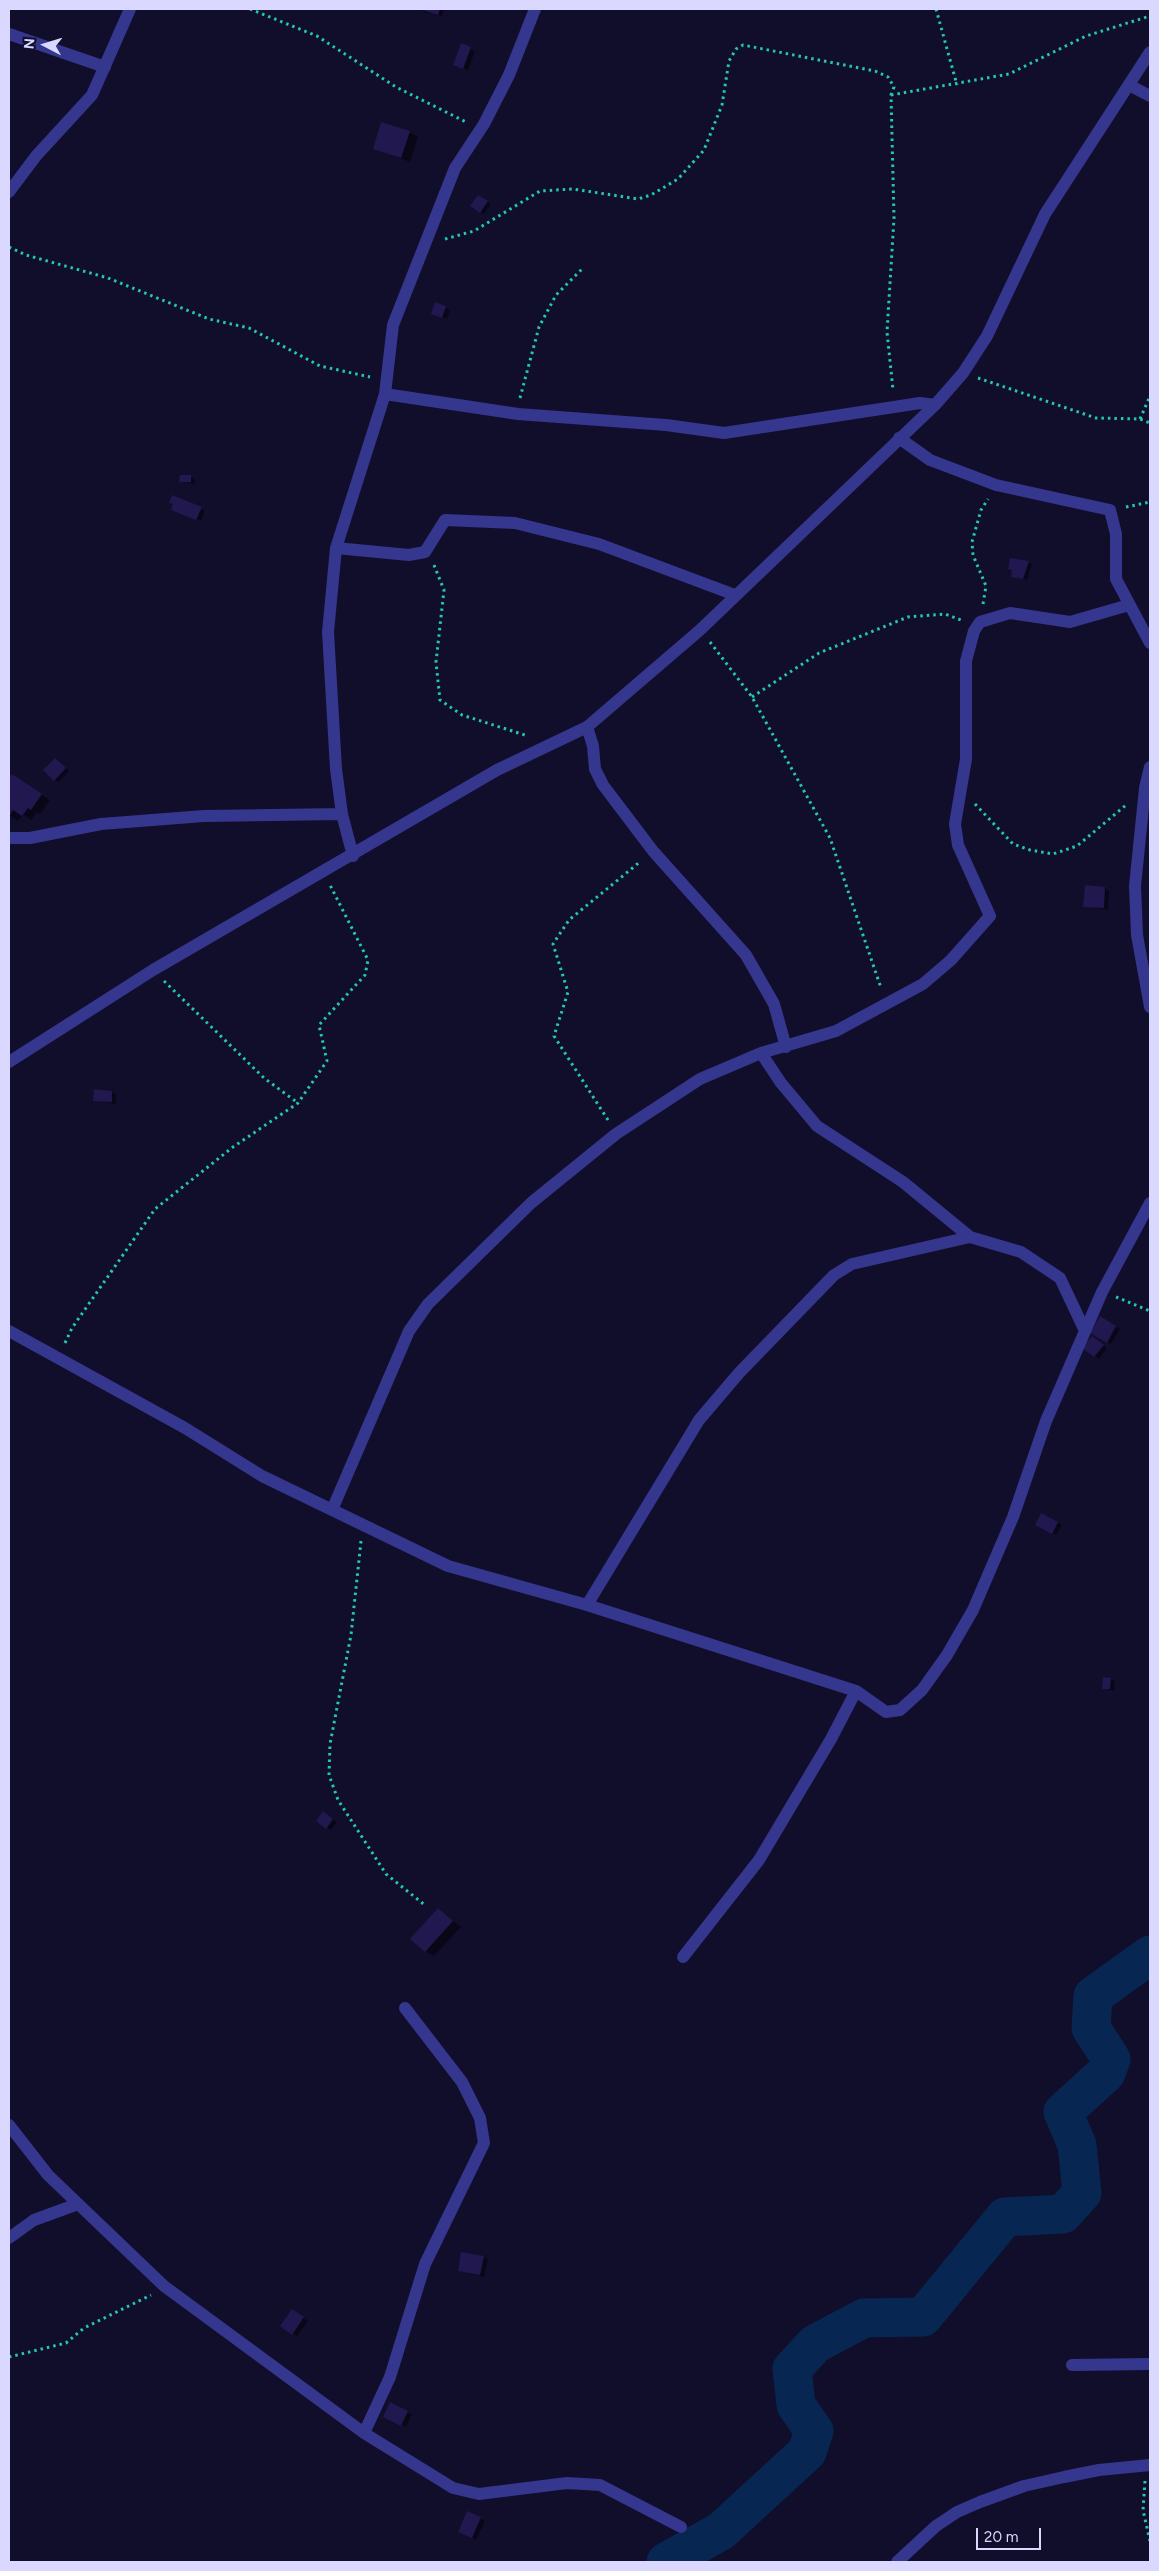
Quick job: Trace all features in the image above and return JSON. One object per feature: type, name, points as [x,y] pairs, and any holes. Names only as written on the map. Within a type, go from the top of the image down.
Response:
[{"type":"street","points":[[9,192],[36,156],[92,95],[130,9]]},
{"type":"street","points":[[353,856],[342,814],[336,769],[328,632],[336,548],[385,394],[385,379],[394,325],[455,168],[484,124],[509,75],[535,9]]},
{"type":"street","points":[[9,34],[105,67]]},
{"type":"street","points":[[9,1062],[153,970],[353,856],[497,770],[587,727],[700,630],[898,438],[935,405],[963,374],[987,336],[1045,214],[1150,52]]},
{"type":"street","points":[[1129,85],[1150,96]]},
{"type":"street","points":[[385,394],[518,414],[666,425],[724,433],[920,403],[935,405]]},
{"type":"street","points":[[898,438],[930,460],[996,485],[1110,510],[1116,534],[1116,579],[1150,642]]},
{"type":"street","points":[[336,548],[409,555],[425,552],[445,520],[515,523],[599,544],[735,595]]},
{"type":"street","points":[[332,1510],[409,1331],[428,1304],[531,1204],[616,1134],[700,1078],[761,1053],[836,1031],[924,984],[952,960],[990,916],[958,845],[956,824],[966,759],[966,661],[977,627],[1010,613],[1070,622],[1129,605]]},
{"type":"street","points":[[587,727],[593,746],[595,769],[603,785],[653,851],[746,954],[774,1004],[786,1047]]},
{"type":"street","points":[[1150,767],[1135,886],[1136,935],[1150,1007]]},
{"type":"street","points":[[9,838],[30,838],[101,824],[204,816],[342,814]]},
{"type":"street","points":[[761,1053],[780,1083],[817,1126],[903,1182],[970,1237],[1021,1252],[1060,1278],[1085,1331]]},
{"type":"street","points":[[9,1331],[185,1428],[262,1476],[448,1566],[587,1605],[856,1691],[886,1712],[900,1710],[922,1690],[947,1655],[974,1610],[1013,1517],[1046,1421],[1102,1292],[1150,1203]]},
{"type":"street","points":[[587,1605],[699,1420],[739,1373],[834,1275],[852,1264],[970,1237]]},
{"type":"street","points":[[683,1957],[759,1860],[831,1739],[856,1691]]},
{"type":"street","points":[[364,2433],[390,2377],[425,2264],[484,2143],[480,2118],[462,2082],[405,2008]]},
{"type":"street","points":[[9,2124],[48,2175],[164,2286],[364,2433],[453,2488],[479,2494],[567,2483],[600,2485],[682,2528]]},
{"type":"street","points":[[9,2238],[34,2220],[78,2204]]},
{"type":"street","points":[[1072,2365],[1150,2364]]},
{"type":"street","points":[[897,2562],[936,2526],[957,2512],[980,2502],[1024,2486],[1064,2477],[1099,2470],[1148,2466]]},
{"type":"path","points":[[250,9],[317,36],[396,87],[468,123],[484,124]]},
{"type":"path","points":[[936,9],[958,85]]},
{"type":"path","points":[[891,96],[1009,74],[1086,36],[1150,16]]},
{"type":"path","points":[[424,245],[474,231],[540,191],[572,189],[638,198],[652,195],[671,183],[704,150],[722,105],[729,61],[736,49],[744,45],[875,71],[888,77],[894,87],[891,96],[894,218],[887,332],[895,408]]},
{"type":"path","points":[[9,247],[26,255],[108,278],[209,319],[249,328],[320,366],[385,379]]},
{"type":"path","points":[[518,414],[522,386],[539,327],[556,295],[582,268]]},
{"type":"path","points":[[963,374],[1096,418],[1140,419],[1150,423]]},
{"type":"path","points":[[1140,419],[1150,396]]},
{"type":"path","points":[[752,696],[819,653],[908,617],[945,614],[977,627],[986,586],[972,555],[972,542],[982,510],[996,485]]},
{"type":"path","points":[[1110,510],[1150,502]]},
{"type":"path","points":[[425,552],[438,572],[444,590],[436,662],[440,700],[462,715],[552,744]]},
{"type":"path","points":[[700,630],[752,696],[830,838],[887,1005]]},
{"type":"path","points":[[960,790],[1014,844],[1030,850],[1053,854],[1077,846],[1146,788]]},
{"type":"path","points":[[616,1134],[554,1036],[568,992],[553,944],[569,920],[653,851]]},
{"type":"path","points":[[57,1359],[72,1328],[155,1209],[233,1147],[298,1103],[327,1061],[319,1026],[365,975],[368,960],[323,872]]},
{"type":"path","points":[[153,970],[264,1078],[298,1103]]},
{"type":"path","points":[[1102,1292],[1150,1311]]},
{"type":"path","points":[[362,1523],[351,1635],[330,1744],[329,1775],[338,1800],[386,1874],[426,1906]]},
{"type":"path","points":[[9,2357],[66,2343],[84,2328],[143,2301],[164,2286]]},
{"type":"path","points":[[1148,2466],[1143,2510],[1150,2541]]},
{"type":"building","points":[[419,9],[440,9],[438,15]]},
{"type":"building","points":[[461,43],[471,47],[463,69],[453,65]]},
{"type":"building","points":[[381,122],[410,131],[401,158],[373,149]]},
{"type":"building","points":[[478,195],[488,201],[480,213],[470,206]]},
{"type":"building","points":[[435,302],[446,306],[442,318],[431,314]]},
{"type":"building","points":[[180,475],[191,475],[191,482],[179,482]]},
{"type":"building","points":[[172,495],[202,507],[196,520],[171,510],[173,504],[169,503]]},
{"type":"building","points":[[1010,558],[1029,561],[1023,579],[1011,577],[1012,570],[1008,569]]},
{"type":"building","points":[[55,758],[66,768],[54,781],[43,770]]},
{"type":"building","points":[[12,774],[42,794],[31,810],[28,808],[22,816],[13,810],[9,817],[9,778]]},
{"type":"building","points":[[1085,885],[1105,887],[1104,908],[1083,907]]},
{"type":"building","points":[[94,1089],[112,1091],[112,1102],[93,1101]]},
{"type":"building","points":[[1100,1316],[1116,1326],[1107,1343],[1090,1333]]},
{"type":"building","points":[[1092,1336],[1104,1345],[1094,1357],[1082,1348]]},
{"type":"building","points":[[1041,1513],[1058,1522],[1052,1534],[1035,1525]]},
{"type":"building","points":[[1103,1677],[1111,1678],[1110,1689],[1102,1689]]},
{"type":"building","points":[[323,1811],[333,1819],[326,1829],[316,1821]]},
{"type":"building","points":[[438,1908],[453,1921],[425,1952],[410,1939]]},
{"type":"building","points":[[461,2252],[484,2256],[480,2275],[458,2271]]},
{"type":"building","points":[[292,2309],[304,2317],[292,2335],[280,2326]]},
{"type":"building","points":[[390,2402],[408,2411],[401,2426],[383,2417]]},
{"type":"building","points":[[467,2511],[481,2517],[472,2538],[458,2532]]},
{"type":"waterway","points":[[666,2562],[721,2531],[807,2452],[814,2431],[796,2405],[792,2369],[815,2344],[864,2318],[923,2317],[1005,2217],[1063,2214],[1082,2193],[1077,2145],[1063,2112],[1106,2073],[1111,2059],[1091,2028],[1093,1996],[1150,1955]]}]
